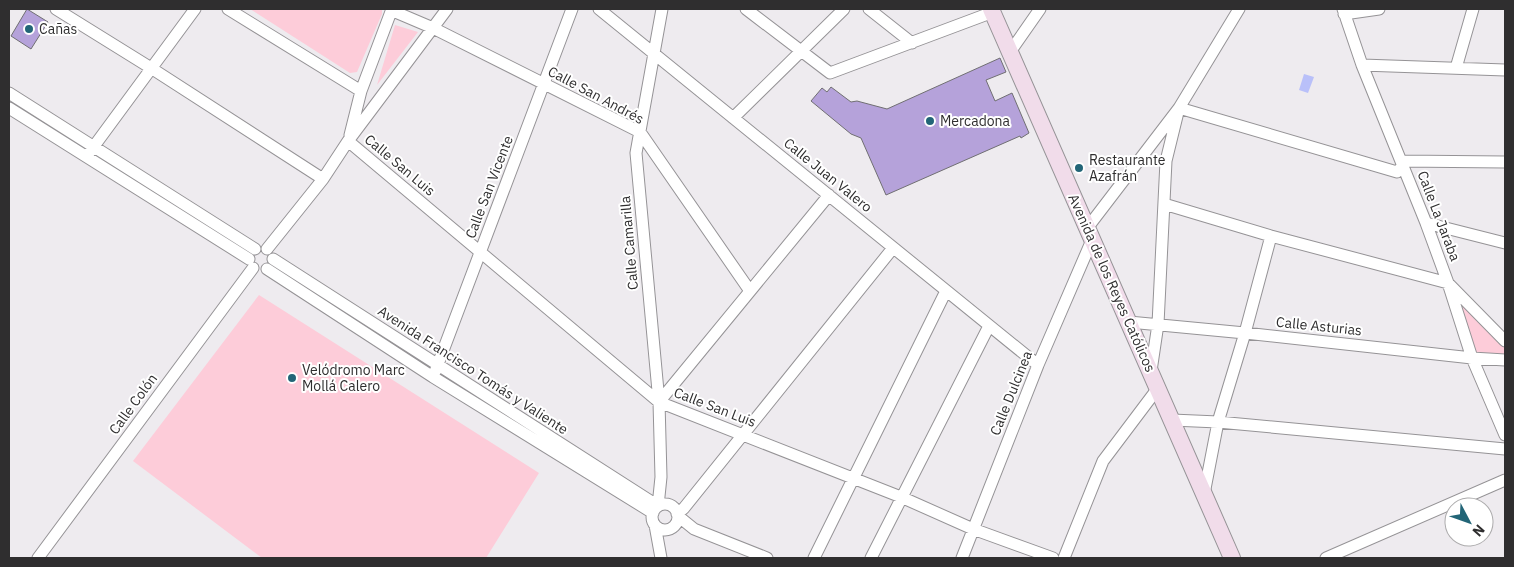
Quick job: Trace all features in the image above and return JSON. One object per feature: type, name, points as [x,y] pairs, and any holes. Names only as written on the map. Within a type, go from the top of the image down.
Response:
[{"type":"street","points":[[56,9],[323,179]]},
{"type":"street","points":[[86,156],[194,9]]},
{"type":"street","points":[[228,9],[361,91]]},
{"type":"street","name":"Calle Colón","points":[[38,558],[323,179],[348,141],[447,9]]},
{"type":"street","name":"Calle San Vicente","points":[[433,377],[572,9]]},
{"type":"street","name":"Calle Juan Valero","points":[[599,9],[1038,365]]},
{"type":"street","name":"Calle Camarilla","points":[[655,510],[661,477],[659,402],[636,154],[662,9]]},
{"type":"street","points":[[746,9],[830,73],[912,43],[992,10]]},
{"type":"street","points":[[733,118],[844,9]]},
{"type":"street","points":[[869,9],[912,43]]},
{"type":"street","points":[[1010,52],[1040,9]]},
{"type":"street","points":[[1150,371],[1158,324],[1166,161],[1179,108],[1239,9]]},
{"type":"street","points":[[1343,11],[1379,9]]},
{"type":"street","points":[[1456,68],[1473,9]]},
{"type":"street","name":"Calle Colón","points":[[348,141],[361,91],[392,10]]},
{"type":"street","name":"Calle San Andrés","points":[[392,10],[433,28],[640,132],[750,291]]},
{"type":"street","name":"Avenida de los Reyes Católicos","points":[[992,10],[1232,558]]},
{"type":"street","name":"Calle La Jaraba","points":[[1343,11],[1362,65],[1426,223],[1472,358],[1505,435]]},
{"type":"street","points":[[1362,65],[1505,70]]},
{"type":"street","name":"Avenida Francisco Tomás y Valiente","points":[[9,93],[93,146],[433,377],[655,510]]},
{"type":"street","name":"Avenida Francisco Tomás y Valiente","points":[[9,108],[86,156],[438,365],[655,510]]},
{"type":"street","points":[[1179,108],[1397,172],[1402,163],[1505,162]]},
{"type":"street","name":"Calle Dulcinea","points":[[962,558],[1090,233],[1179,108]]},
{"type":"street","name":"Calle San Luis","points":[[348,141],[659,402],[901,497],[973,528],[1053,558]]},
{"type":"street","points":[[659,402],[829,195]]},
{"type":"street","points":[[1164,204],[1271,236],[1448,284],[1505,341]]},
{"type":"street","points":[[1426,223],[1505,243]]},
{"type":"street","points":[[1204,494],[1218,422],[1245,333],[1271,236]]},
{"type":"street","points":[[660,556],[671,528],[676,522],[677,511],[743,434],[893,248]]},
{"type":"street","points":[[814,558],[946,291]]},
{"type":"street","name":"Calle Asturias","points":[[1129,322],[1505,360]]},
{"type":"street","points":[[871,558],[989,326]]},
{"type":"street","points":[[1064,558],[1103,461],[1158,388]]},
{"type":"street","points":[[1172,420],[1218,422],[1505,449]]},
{"type":"street","name":"Calle Camarilla","points":[[661,477],[677,511]]},
{"type":"street","points":[[1326,558],[1505,480]]},
{"type":"street","points":[[660,556],[656,525],[652,518],[655,510],[665,504],[677,511],[694,529]]},
{"type":"street","points":[[656,525],[662,529],[694,529],[767,558]]},
{"type":"shaded area","points":[[250,9],[382,9],[382,14],[357,72],[350,73]]},
{"type":"shaded area","points":[[395,25],[418,32],[377,85]]},
{"type":"shaded area","points":[[1448,283],[1505,341],[1505,360],[1472,358]]},
{"type":"shaded area","name":"Velódromo Marc Mollá Calero","points":[[259,295],[539,473],[486,558],[262,558],[133,461]]},
{"type":"water","points":[[1304,74],[1314,77],[1308,93],[1299,90]]},
{"type":"building","name":"Cañas","points":[[27,9],[48,22],[31,49],[11,36]]},
{"type":"building","name":"Mercadona","points":[[1000,58],[1006,72],[986,80],[995,101],[1012,93],[1029,133],[886,195],[861,138],[851,134],[811,101],[822,88],[827,92],[831,87],[851,102],[857,101],[887,109]]},
{"type":"place","name":"Cañas","points":[[29,29]]},
{"type":"place","name":"Mercadona","points":[[930,121]]},
{"type":"place","name":"Restaurante Azafrán","points":[[1079,168]]},
{"type":"place","name":"Velódromo Marc Mollá Calero","points":[[292,378]]}]
